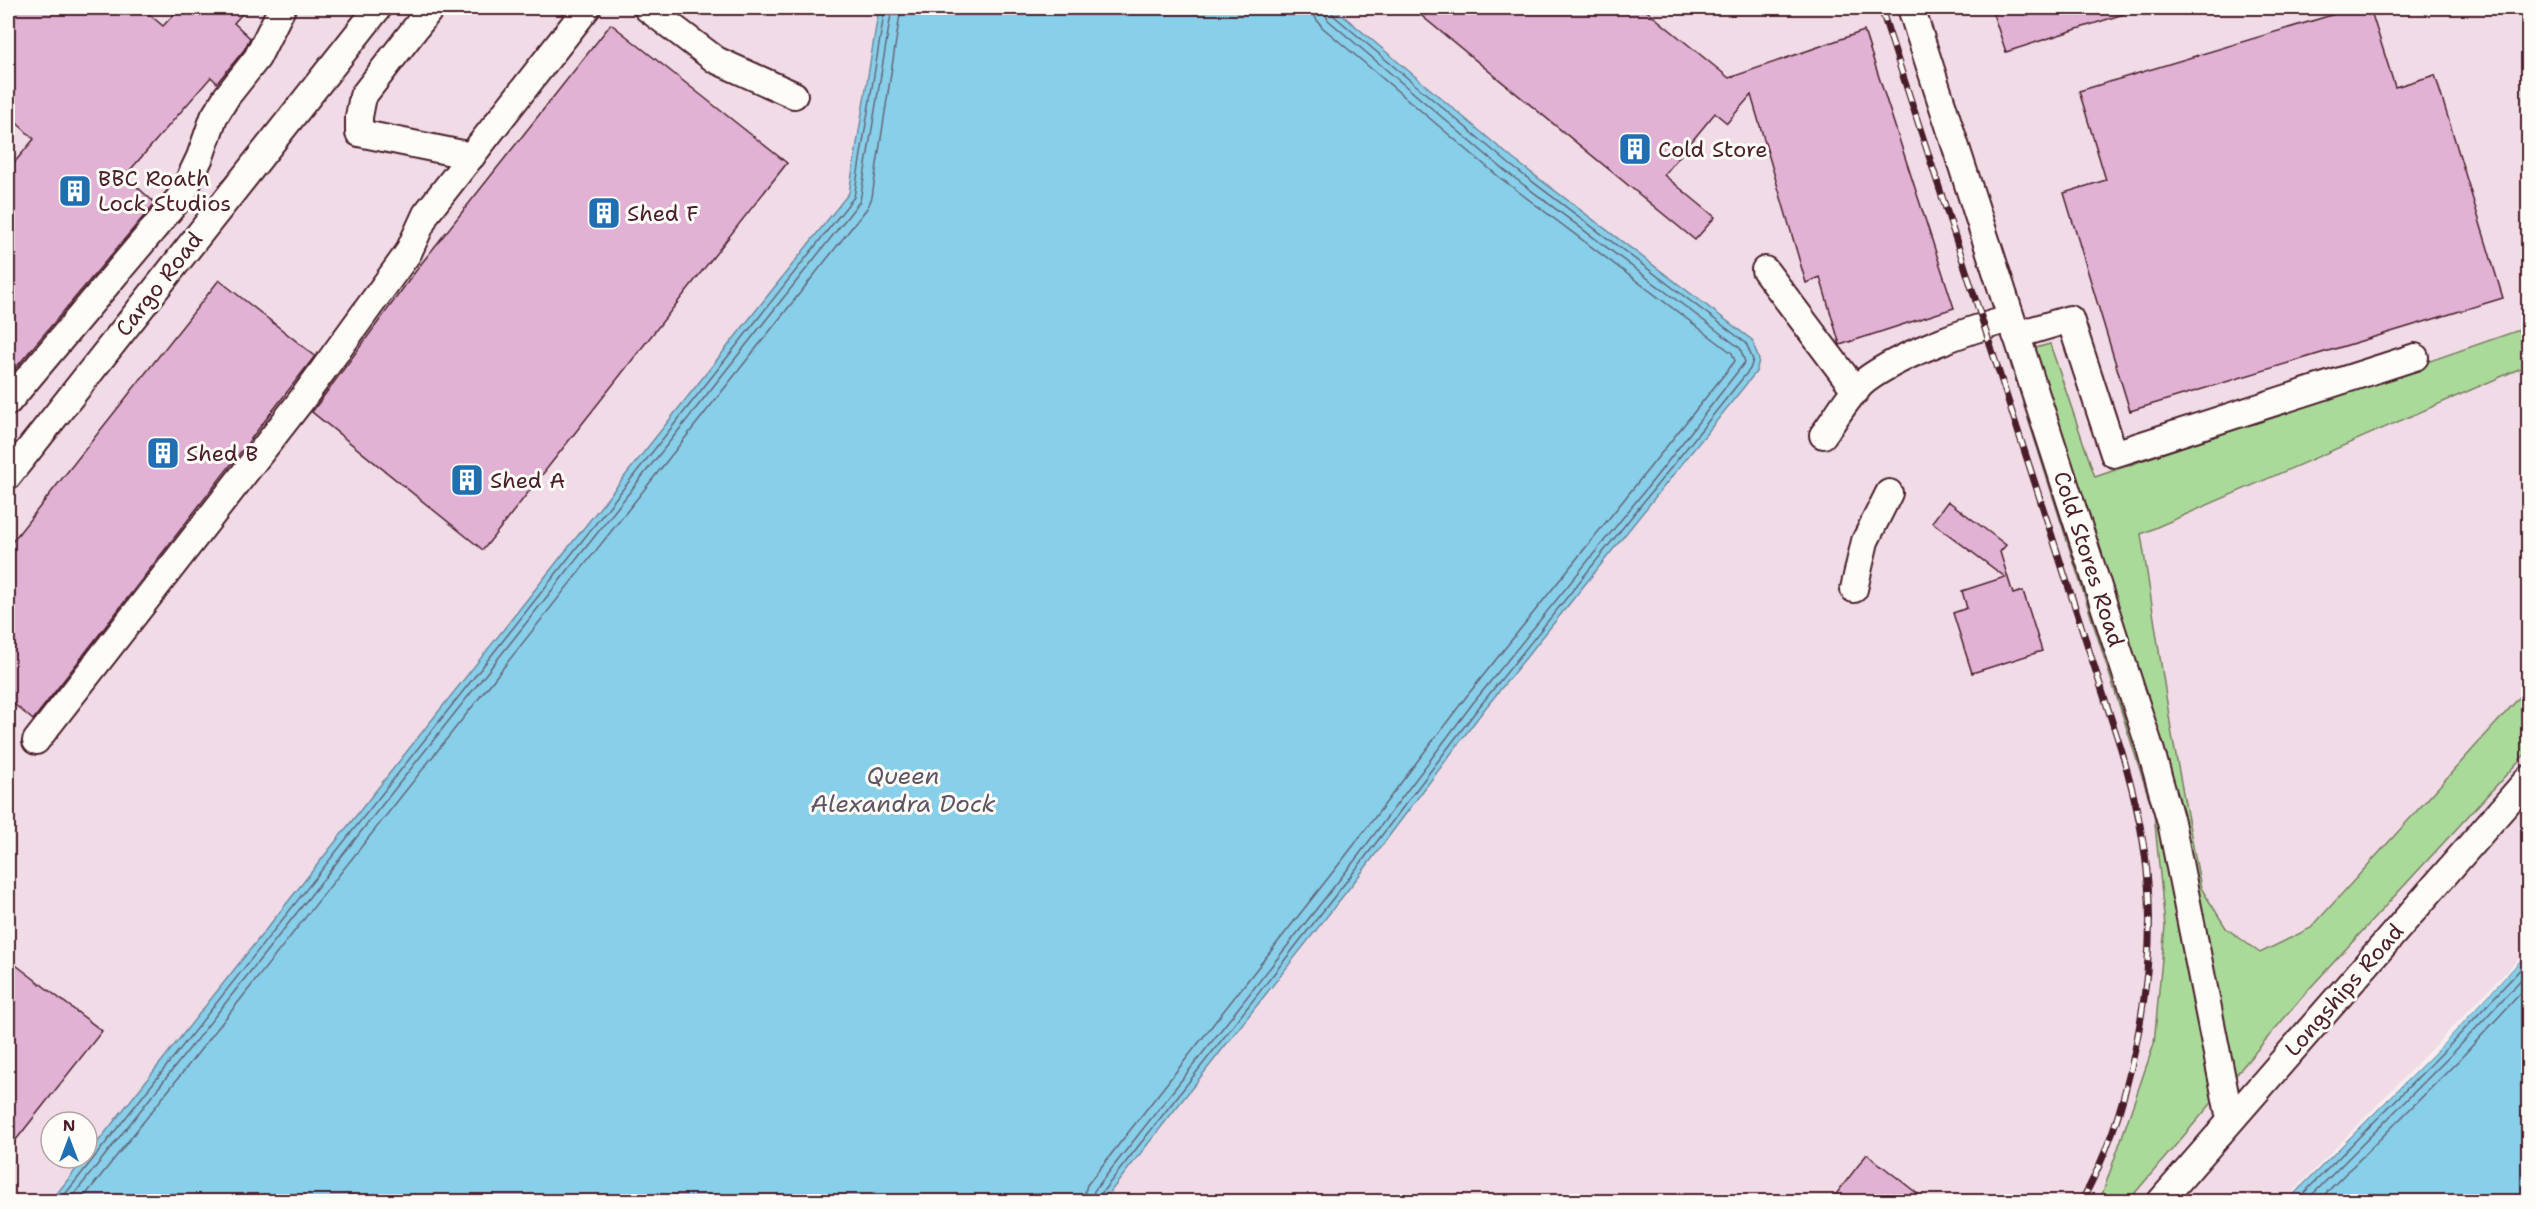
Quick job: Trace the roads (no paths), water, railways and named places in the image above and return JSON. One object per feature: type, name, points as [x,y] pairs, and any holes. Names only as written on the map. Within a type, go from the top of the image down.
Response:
[{"type":"street","points":[[8,402],[182,195],[200,157],[214,117],[226,96],[257,58],[282,8]]},
{"type":"street","name":"Cargo Road","points":[[8,476],[378,8]]},
{"type":"street","points":[[431,8],[363,96],[359,133],[472,156]]},
{"type":"street","points":[[36,741],[300,402],[408,253],[426,214],[587,8]]},
{"type":"street","points":[[647,8],[716,60],[794,95]]},
{"type":"street","name":"Cold Stores Road","points":[[1911,8],[2150,748],[2168,811],[2230,1119]]},
{"type":"street","points":[[1765,270],[1857,391]]},
{"type":"street","points":[[1823,435],[1865,381],[1911,357],[1973,330],[2070,319],[2114,454],[2415,357]]},
{"type":"street","points":[[1854,589],[1865,541],[1889,493]]},
{"type":"street","name":"Longships Road","points":[[2160,1202],[2230,1119],[2529,779]]},
{"type":"water","name":"Queen Alexandra Dock","points":[[879,8],[1334,8],[1513,159],[1752,340],[1759,360],[1756,372],[1483,711],[1365,868],[1103,1201],[51,1201],[76,1170],[99,1170],[99,1140],[849,193]]},
{"type":"water","points":[[2528,952],[2528,1201],[2286,1202],[2444,1043]]},
{"type":"railway","points":[[1881,8],[2121,749],[2142,832],[2148,883],[2148,962],[2136,1047],[2113,1130],[2081,1202]]},
{"type":"place","name":"Cold Store","points":[[1635,149]]},
{"type":"place","name":"BBC Roath Lock Studios","points":[[75,191]]},
{"type":"place","name":"Shed F","points":[[604,213]]},
{"type":"place","name":"Shed B","points":[[163,453]]},
{"type":"place","name":"Shed A","points":[[467,480]]}]
